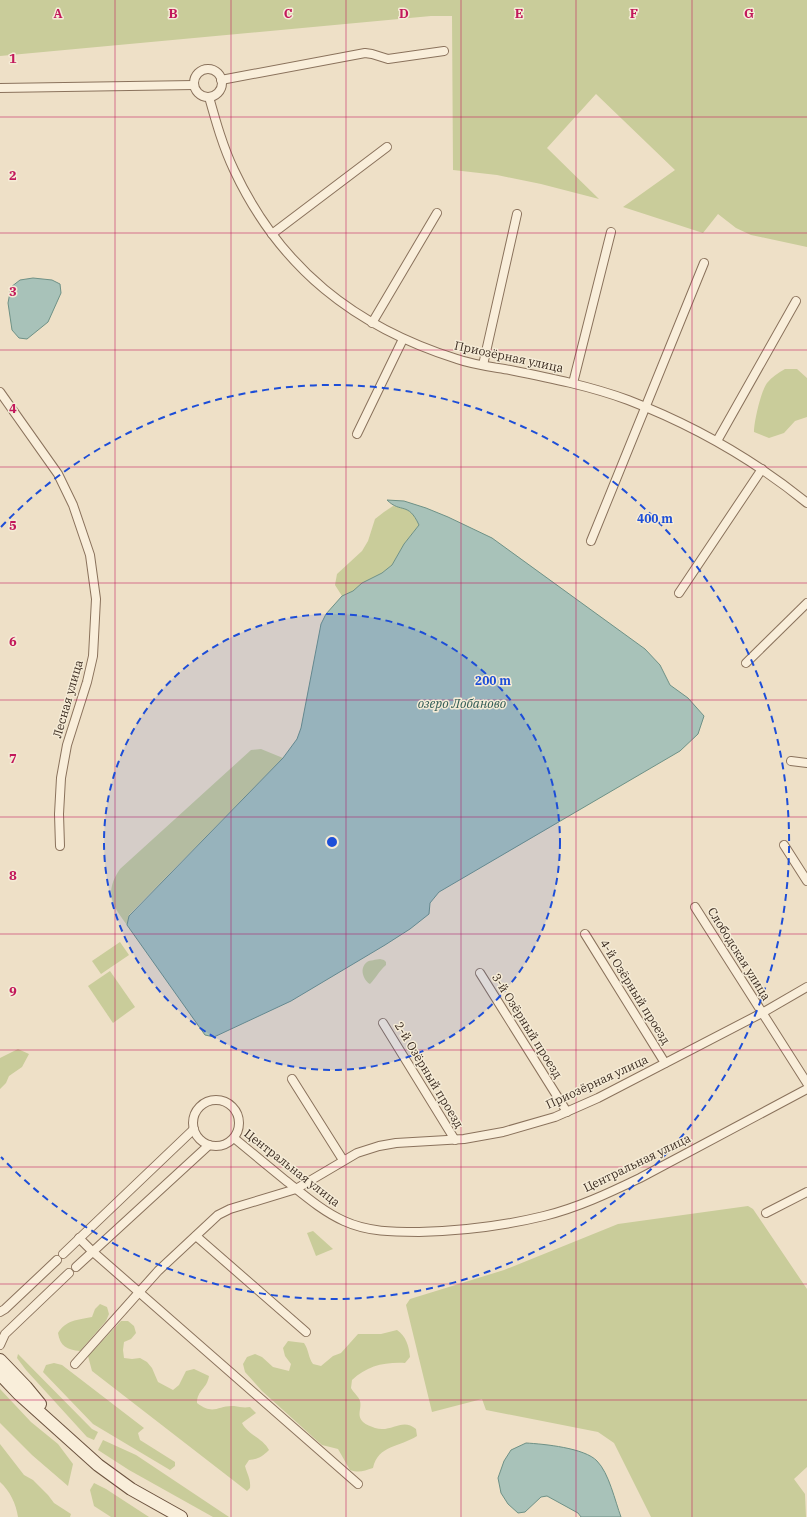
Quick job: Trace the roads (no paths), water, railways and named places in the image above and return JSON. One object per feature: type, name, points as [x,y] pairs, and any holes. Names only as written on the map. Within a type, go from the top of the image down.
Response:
[{"type":"main road","points":[[0,1360],[26,1387],[62,1432]]},
{"type":"main road","points":[[0,1374],[19,1394],[114,1478],[181,1517]]},
{"type":"street","points":[[221,80],[365,53],[388,59],[444,51]]},
{"type":"street","points":[[211,69],[215,71],[220,76],[221,80],[222,84],[219,91],[209,97],[199,94],[194,85],[195,77],[203,70],[211,69]]},
{"type":"street","points":[[0,88],[194,85]]},
{"type":"street","name":"Приозёрная улица","points":[[209,97],[220,135],[234,170],[260,217],[272,234],[290,257],[324,290],[372,323],[403,339],[459,360],[573,383],[628,400],[717,440],[762,469],[807,503]]},
{"type":"street","points":[[272,234],[387,147]]},
{"type":"street","points":[[372,323],[437,213]]},
{"type":"street","points":[[482,365],[516,214]]},
{"type":"street","points":[[573,383],[611,232]]},
{"type":"street","points":[[591,541],[704,264]]},
{"type":"street","points":[[717,440],[796,301]]},
{"type":"street","points":[[357,434],[403,339]]},
{"type":"street","name":"Лесная улица","points":[[0,392],[58,474],[73,505],[90,555],[96,599],[93,656],[87,682],[67,745],[61,778],[59,814],[60,846]]},
{"type":"street","points":[[679,594],[762,469]]},
{"type":"street","points":[[746,663],[807,603]]},
{"type":"street","points":[[791,761],[807,763]]},
{"type":"street","points":[[784,845],[807,881]]},
{"type":"street","name":"Слободская улица","points":[[695,907],[807,1083]]},
{"type":"street","name":"4-й Озёрный проезд","points":[[585,934],[665,1063]]},
{"type":"street","name":"3-й Озёрный проезд","points":[[480,972],[567,1112]]},
{"type":"street","name":"Приозёрная улица","points":[[75,1364],[158,1271],[218,1215],[230,1209],[296,1189],[343,1160],[357,1153],[379,1146],[396,1143],[455,1140],[503,1132],[567,1112],[762,1013],[807,987]]},
{"type":"street","name":"2-й Озёрный проезд","points":[[383,1023],[455,1140]]},
{"type":"street","points":[[292,1079],[343,1160]]},
{"type":"street","name":"Центральная улица","points":[[234,1138],[322,1209],[345,1222],[373,1230],[438,1231],[487,1226],[545,1216],[612,1192],[807,1089]]},
{"type":"street","points":[[213,1100],[224,1101],[233,1108],[238,1117],[238,1128],[234,1138],[225,1144],[214,1146],[209,1145],[200,1139],[194,1130],[193,1120],[199,1108],[207,1102],[213,1100]]},
{"type":"street","points":[[63,1254],[194,1130]]},
{"type":"street","points":[[76,1267],[209,1145]]},
{"type":"street","points":[[766,1213],[807,1192]]},
{"type":"street","points":[[196,1236],[306,1332]]},
{"type":"street","points":[[79,1238],[138,1292],[358,1484]]},
{"type":"street","points":[[0,1312],[5,1309],[56,1260]]},
{"type":"street","points":[[0,1345],[6,1334],[69,1273]]},
{"type":"water","points":[[33,278],[52,280],[60,284],[61,293],[48,322],[27,339],[19,338],[12,330],[8,303],[11,287],[20,280]]},
{"type":"water","name":"озеро Лобаново","points":[[387,500],[404,501],[426,508],[492,538],[645,649],[660,665],[670,685],[688,698],[704,716],[698,734],[680,751],[439,892],[430,903],[429,914],[410,929],[385,945],[291,1001],[214,1037],[205,1035],[127,925],[129,916],[283,758],[297,739],[301,728],[321,624],[326,614],[342,596],[353,591],[362,583],[382,573],[392,565],[404,544],[419,525],[408,510],[396,506]]},
{"type":"water","points":[[526,1443],[574,1450],[597,1461],[608,1480],[621,1517],[581,1517],[578,1513],[547,1496],[541,1497],[525,1512],[518,1513],[508,1504],[501,1493],[498,1478],[504,1461],[511,1450]]}]
